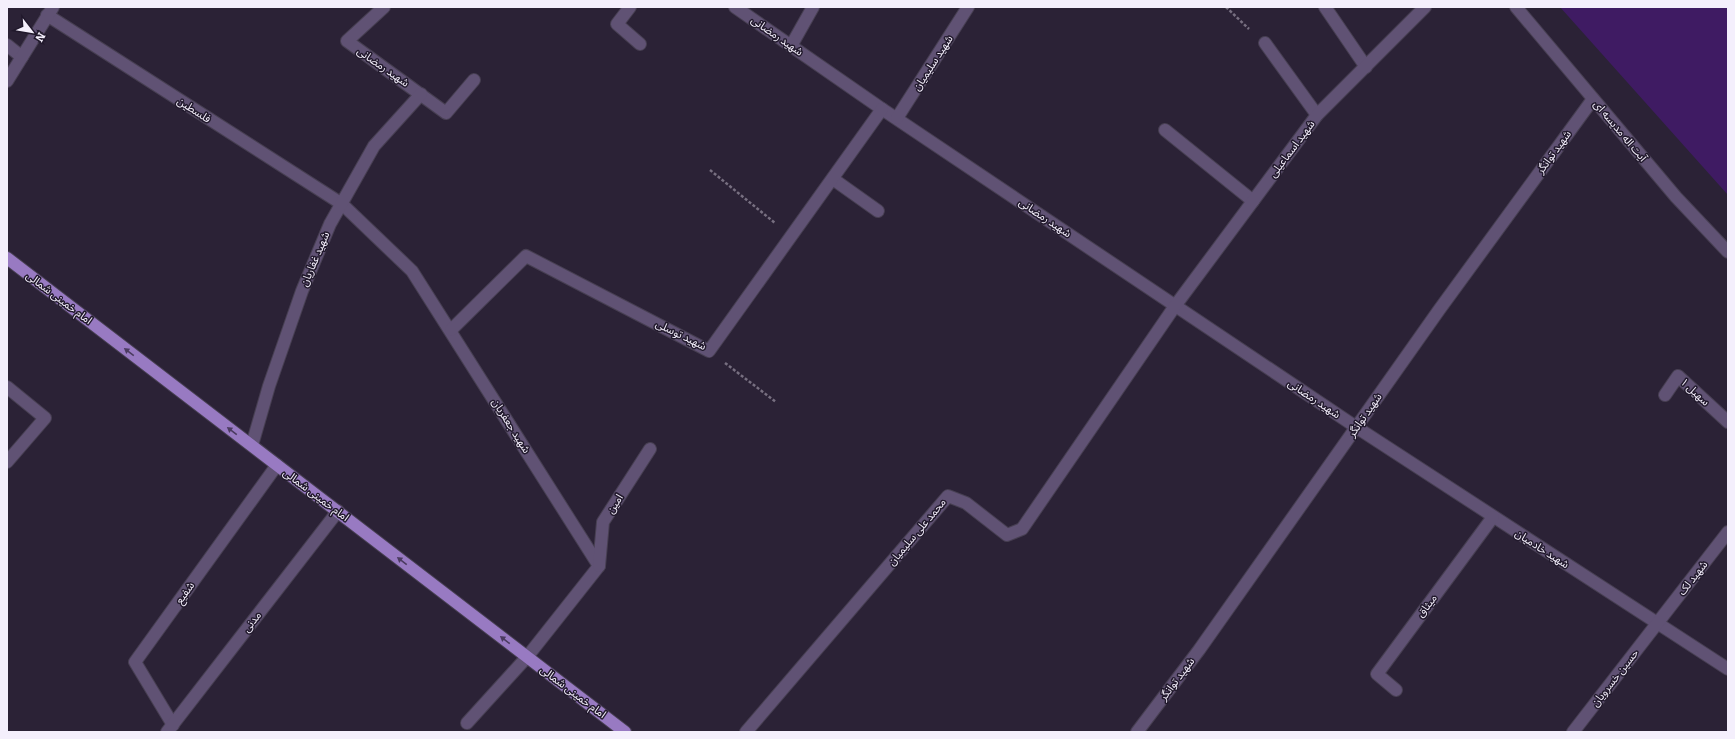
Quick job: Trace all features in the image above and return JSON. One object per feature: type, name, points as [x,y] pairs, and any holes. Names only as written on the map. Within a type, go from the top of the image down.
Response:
[{"type":"main road","name":"امام خمینی شمالی","points":[[7,258],[625,732]]},
{"type":"street","name":"شهید رمضانی","points":[[384,7],[347,41],[421,94]]},
{"type":"street","points":[[630,7],[617,24],[640,44]]},
{"type":"street","name":"شهید رمضانی","points":[[735,7],[882,109],[1356,428]]},
{"type":"street","points":[[791,46],[813,7]]},
{"type":"street","name":"شهید سلیمیان","points":[[897,118],[968,7]]},
{"type":"street","points":[[1325,7],[1366,67]]},
{"type":"street","name":"شهید اسماعیلی","points":[[1175,306],[1317,115],[1425,7]]},
{"type":"street","name":"آیت اله مدیسه ای","points":[[1516,7],[1676,197],[1728,252]]},
{"type":"street","points":[[7,81],[50,11]]},
{"type":"street","name":"فلسطین","points":[[50,11],[342,204]]},
{"type":"street","points":[[1264,43],[1317,115]]},
{"type":"street","points":[[7,45],[22,57]]},
{"type":"street","points":[[421,94],[446,113],[474,80]]},
{"type":"street","name":"شهید غفاریان","points":[[252,445],[269,386],[302,291],[330,224],[374,146],[421,94]]},
{"type":"street","name":"شهید توانگر","points":[[1137,732],[1199,650],[1438,310],[1593,99]]},
{"type":"street","name":"شهید توسلی","points":[[451,330],[526,256],[709,351],[882,109]]},
{"type":"street","points":[[1165,130],[1253,201]]},
{"type":"street","points":[[833,179],[878,211]]},
{"type":"street","name":"شهید جعفریان","points":[[342,204],[412,271],[451,330],[598,566]]},
{"type":"street","name":"محمد علی سلیمیان","points":[[746,732],[948,496],[966,503],[1007,535],[1022,529],[1175,306]]},
{"type":"street","name":"سهیل ۱","points":[[1665,395],[1678,376],[1728,422]]},
{"type":"street","points":[[7,387],[45,418],[7,462]]},
{"type":"street","name":"شهید خادمیان","points":[[1356,428],[1728,669]]},
{"type":"street","name":"امین","points":[[598,566],[603,522],[650,449]]},
{"type":"street","name":"شفیع","points":[[170,728],[135,662],[277,465]]},
{"type":"street","name":"مدنی","points":[[170,728],[338,511]]},
{"type":"street","name":"میثاق","points":[[1396,690],[1376,674],[1493,517]]},
{"type":"street","name":"شهید لک","points":[[1657,624],[1728,532]]},
{"type":"street","points":[[467,723],[527,657],[598,566]]},
{"type":"street","name":"حسین خسرویان","points":[[1573,732],[1657,624]]},
{"type":"path","points":[[1226,7],[1264,43]]},
{"type":"path","points":[[710,170],[791,236]]},
{"type":"path","points":[[709,351],[776,402]]},
{"type":"shaded area","points":[[1560,7],[1728,7],[1728,195]]}]
